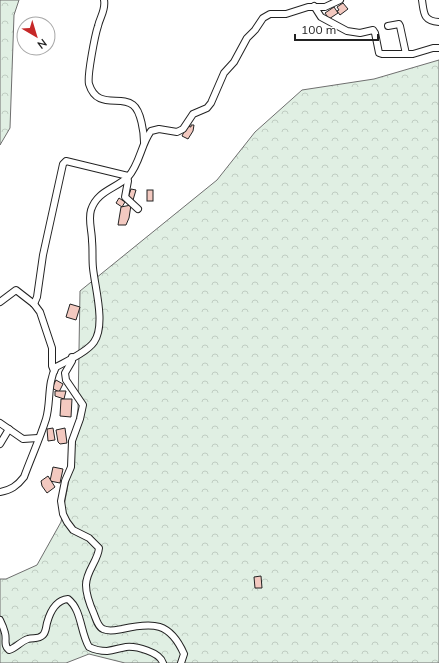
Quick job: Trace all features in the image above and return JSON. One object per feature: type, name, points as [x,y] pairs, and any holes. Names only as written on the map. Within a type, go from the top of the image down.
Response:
[{"type":"street","points":[[104,0],[105,7],[97,27],[89,75],[90,85],[95,94],[102,98],[111,101],[128,102],[134,105],[139,115],[144,135],[144,142]]},
{"type":"street","points":[[0,492],[12,489],[19,484],[24,477],[46,418],[51,380],[54,371],[56,368],[93,343],[98,335],[100,324],[93,267],[90,212],[97,199],[108,189],[128,177],[132,172],[144,142],[150,133],[154,130],[175,132],[181,130],[193,114],[207,108],[220,79],[234,62],[247,38],[255,30],[263,18],[270,14],[286,14],[308,6],[325,7],[340,0]]},
{"type":"street","points":[[422,0],[424,13],[427,18],[432,21],[439,22]]},
{"type":"street","points":[[314,6],[322,17],[347,31],[360,33],[373,30],[376,33],[379,53],[413,54],[439,48]]},
{"type":"street","points":[[388,26],[399,24],[406,54]]},
{"type":"street","points":[[34,304],[37,297],[43,255],[63,164],[66,161],[128,177]]},
{"type":"street","points":[[128,177],[125,197],[138,209]]},
{"type":"street","points":[[0,302],[16,290],[34,304],[40,312],[52,348],[52,366],[54,371]]},
{"type":"street","points":[[72,357],[72,361],[65,374],[66,380],[83,405],[80,419],[72,441],[71,467],[64,481],[61,501],[63,514],[73,530],[89,538],[99,548],[98,555],[90,569],[86,584],[89,605],[102,629],[109,631],[134,626],[157,625],[169,630],[180,645],[184,654],[181,663]]},
{"type":"street","points":[[0,423],[23,439],[38,438]]},
{"type":"street","points":[[0,444],[9,429]]},
{"type":"street","points":[[0,620],[6,635],[6,648],[9,650],[28,639],[36,639],[42,636],[56,603],[62,599],[68,599],[73,603],[78,612],[81,626],[89,647],[98,651],[108,651],[127,647],[145,650],[155,654],[162,660],[162,663]]},
{"type":"green space","points":[[0,0],[19,0],[14,15],[10,128],[0,145]]},
{"type":"green space","points":[[439,60],[439,663],[125,663],[89,654],[66,663],[0,663],[0,579],[6,579],[37,565],[61,522],[70,474],[78,408],[80,291],[217,180],[255,132],[302,90],[374,79]]},
{"type":"building","points":[[343,3],[348,9],[340,15],[337,11],[339,10],[337,7]]},
{"type":"building","points":[[334,7],[338,13],[329,19],[325,13]]},
{"type":"building","points":[[191,125],[194,125],[193,131],[188,139],[182,136],[187,126],[191,127]]},
{"type":"building","points":[[131,189],[136,190],[133,200],[128,198]]},
{"type":"building","points":[[147,190],[153,190],[153,201],[147,201]]},
{"type":"building","points":[[119,198],[125,202],[122,207],[116,203]]},
{"type":"building","points":[[131,205],[129,218],[126,225],[118,225],[121,207]]},
{"type":"building","points":[[70,304],[80,307],[76,320],[66,317]]},
{"type":"building","points":[[56,380],[63,384],[59,392],[52,388]]},
{"type":"building","points":[[55,391],[66,391],[64,399],[55,396]]},
{"type":"building","points":[[61,399],[72,399],[71,417],[60,416]]},
{"type":"building","points":[[53,428],[55,440],[48,441],[47,429]]},
{"type":"building","points":[[65,428],[67,443],[60,444],[58,442],[56,430]]},
{"type":"building","points":[[53,467],[63,469],[60,483],[50,481]]},
{"type":"building","points":[[48,476],[55,487],[47,493],[42,486],[41,481]]},
{"type":"building","points":[[261,576],[262,588],[255,588],[254,577]]}]
